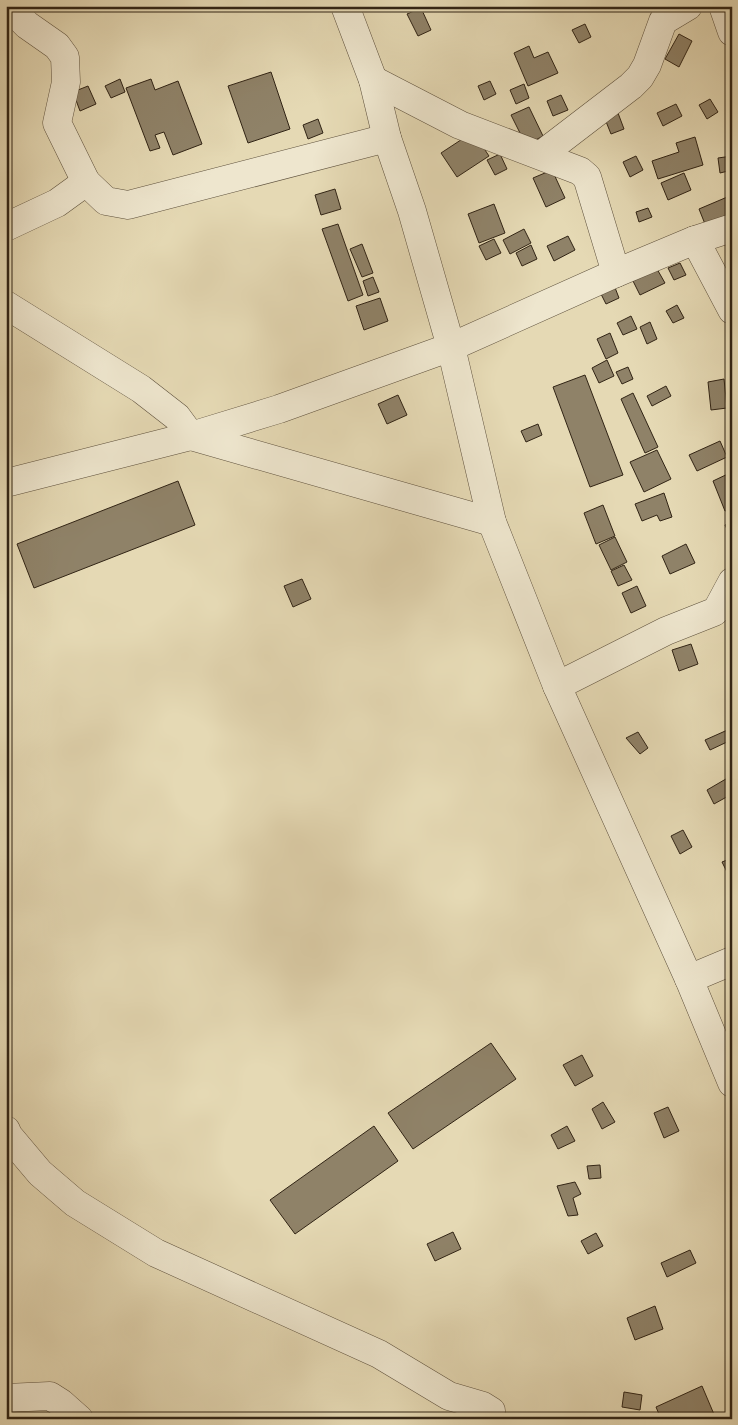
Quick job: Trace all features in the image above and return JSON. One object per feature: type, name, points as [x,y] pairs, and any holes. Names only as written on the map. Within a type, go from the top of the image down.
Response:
[{"type":"street","points":[[8,6],[27,25],[57,46],[65,57],[66,82],[57,123],[86,182],[106,201],[128,204],[387,138]]},
{"type":"street","points":[[345,6],[373,80],[387,138],[412,211],[451,348],[492,522],[557,686],[689,979],[732,1083]]},
{"type":"street","points":[[541,155],[631,86],[647,65],[663,21],[688,6]]},
{"type":"street","points":[[723,6],[732,32]]},
{"type":"street","points":[[373,80],[460,125],[580,171],[587,177],[616,273]]},
{"type":"street","points":[[6,227],[57,203],[86,182]]},
{"type":"street","points":[[6,483],[191,436],[279,408],[451,348],[616,273],[695,240],[732,228]]},
{"type":"street","points":[[695,240],[732,310]]},
{"type":"street","points":[[6,305],[141,389],[177,417],[191,436],[492,522]]},
{"type":"street","points":[[557,686],[666,631],[714,612],[732,582]]},
{"type":"street","points":[[689,979],[732,961]]},
{"type":"street","points":[[6,1130],[40,1174],[68,1197],[156,1253],[379,1354],[449,1396],[491,1410],[490,1419]]},
{"type":"street","points":[[6,1398],[50,1396],[79,1419]]},
{"type":"building","points":[[421,8],[431,30],[418,36],[407,14]]},
{"type":"building","points":[[585,24],[591,37],[579,43],[572,30]]},
{"type":"building","points":[[679,34],[692,41],[679,67],[665,59]]},
{"type":"building","points":[[529,46],[534,58],[548,52],[558,73],[528,86],[514,53]]},
{"type":"building","points":[[271,72],[290,129],[248,143],[228,86]]},
{"type":"building","points":[[120,79],[125,92],[111,98],[105,86]]},
{"type":"building","points":[[151,79],[155,90],[178,81],[202,144],[173,155],[164,132],[155,135],[160,148],[150,151],[126,88]]},
{"type":"building","points":[[490,81],[496,94],[484,100],[478,86]]},
{"type":"building","points":[[524,84],[529,98],[516,104],[510,90]]},
{"type":"building","points":[[88,86],[96,104],[80,111],[73,92]]},
{"type":"building","points":[[561,95],[568,110],[553,116],[547,101]]},
{"type":"building","points":[[710,99],[718,112],[707,119],[699,105]]},
{"type":"building","points":[[676,104],[682,116],[663,126],[657,113]]},
{"type":"building","points":[[529,107],[543,136],[526,145],[511,115]]},
{"type":"building","points":[[618,113],[624,129],[611,134],[605,119]]},
{"type":"building","points":[[318,119],[323,133],[308,139],[303,125]]},
{"type":"building","points":[[473,132],[489,156],[457,177],[441,153]]},
{"type":"building","points":[[695,137],[703,165],[658,179],[652,161],[679,152],[676,143]]},
{"type":"building","points":[[500,154],[507,169],[495,175],[487,160]]},
{"type":"building","points":[[636,156],[643,170],[630,177],[623,162]]},
{"type":"building","points":[[732,156],[732,170],[720,173],[718,158]]},
{"type":"building","points":[[552,170],[565,198],[546,207],[533,178]]},
{"type":"building","points":[[684,173],[691,190],[668,200],[661,183]]},
{"type":"building","points":[[335,189],[341,209],[321,215],[315,195]]},
{"type":"building","points":[[732,195],[732,213],[705,224],[699,209]]},
{"type":"building","points":[[494,204],[505,233],[479,243],[468,214]]},
{"type":"building","points":[[648,208],[652,217],[639,222],[636,212]]},
{"type":"building","points":[[338,224],[363,295],[348,301],[322,229]]},
{"type":"building","points":[[524,229],[531,243],[510,254],[503,240]]},
{"type":"building","points":[[568,236],[575,250],[554,261],[547,246]]},
{"type":"building","points":[[494,239],[501,253],[486,260],[479,246]]},
{"type":"building","points":[[362,244],[373,273],[362,277],[350,249]]},
{"type":"building","points":[[531,245],[537,259],[522,266],[516,253]]},
{"type":"building","points":[[680,263],[686,275],[674,280],[668,268]]},
{"type":"building","points":[[657,269],[665,283],[640,295],[633,281]]},
{"type":"building","points":[[373,277],[379,292],[368,296],[363,281]]},
{"type":"building","points":[[614,285],[619,298],[606,304],[600,292]]},
{"type":"building","points":[[380,298],[388,321],[364,330],[356,306]]},
{"type":"building","points":[[677,305],[684,318],[673,323],[666,311]]},
{"type":"building","points":[[631,316],[637,329],[623,335],[617,323]]},
{"type":"building","points":[[650,322],[657,339],[647,344],[640,327]]},
{"type":"building","points":[[610,333],[618,353],[606,359],[597,339]]},
{"type":"building","points":[[607,360],[614,376],[599,383],[592,368]]},
{"type":"building","points":[[628,367],[633,379],[622,384],[616,372]]},
{"type":"building","points":[[585,375],[623,475],[590,487],[553,387]]},
{"type":"building","points":[[724,379],[727,408],[711,410],[708,382]]},
{"type":"building","points":[[666,386],[671,396],[652,406],[647,396]]},
{"type":"building","points":[[633,393],[658,447],[645,453],[621,399]]},
{"type":"building","points":[[398,395],[407,415],[387,424],[378,404]]},
{"type":"building","points":[[538,424],[542,435],[526,442],[521,431]]},
{"type":"building","points":[[720,441],[727,457],[697,471],[689,455]]},
{"type":"building","points":[[657,450],[671,479],[644,492],[630,462]]},
{"type":"building","points":[[732,472],[732,509],[725,511],[713,481]]},
{"type":"building","points":[[178,481],[195,525],[34,588],[17,544]]},
{"type":"building","points":[[664,493],[672,517],[660,521],[657,515],[642,521],[635,504]]},
{"type":"building","points":[[603,505],[615,536],[596,544],[584,513]]},
{"type":"building","points":[[732,522],[732,540],[725,525]]},
{"type":"building","points":[[615,537],[627,562],[611,570],[599,545]]},
{"type":"building","points":[[686,544],[695,563],[670,574],[662,556]]},
{"type":"building","points":[[624,565],[632,580],[618,586],[611,571]]},
{"type":"building","points":[[302,579],[311,599],[293,607],[284,586]]},
{"type":"building","points":[[637,586],[646,606],[631,613],[622,593]]},
{"type":"building","points":[[691,644],[698,664],[679,671],[672,650]]},
{"type":"building","points":[[732,728],[732,753],[727,742],[710,750],[705,740]]},
{"type":"building","points":[[638,732],[648,748],[640,754],[626,738]]},
{"type":"building","points":[[731,776],[732,794],[714,804],[707,790]]},
{"type":"building","points":[[683,830],[692,847],[680,854],[671,836]]},
{"type":"building","points":[[732,858],[732,877],[730,878],[722,862]]},
{"type":"building","points":[[491,1043],[516,1079],[413,1149],[388,1113]]},
{"type":"building","points":[[582,1055],[593,1076],[575,1086],[563,1065]]},
{"type":"building","points":[[603,1102],[615,1122],[602,1129],[592,1109]]},
{"type":"building","points":[[668,1107],[679,1131],[664,1138],[654,1113]]},
{"type":"building","points":[[374,1126],[398,1161],[295,1234],[270,1200]]},
{"type":"building","points":[[567,1126],[575,1141],[558,1149],[551,1135]]},
{"type":"building","points":[[600,1165],[601,1178],[589,1179],[587,1166]]},
{"type":"building","points":[[575,1182],[581,1194],[573,1198],[578,1215],[568,1216],[557,1186]]},
{"type":"building","points":[[453,1232],[461,1249],[435,1261],[427,1244]]},
{"type":"building","points":[[596,1233],[603,1246],[588,1254],[581,1241]]},
{"type":"building","points":[[690,1250],[696,1263],[667,1277],[661,1263]]},
{"type":"building","points":[[655,1306],[663,1329],[635,1340],[627,1318]]},
{"type":"building","points":[[702,1386],[716,1419],[661,1419],[656,1407]]},
{"type":"building","points":[[624,1392],[642,1395],[640,1410],[622,1407]]}]
